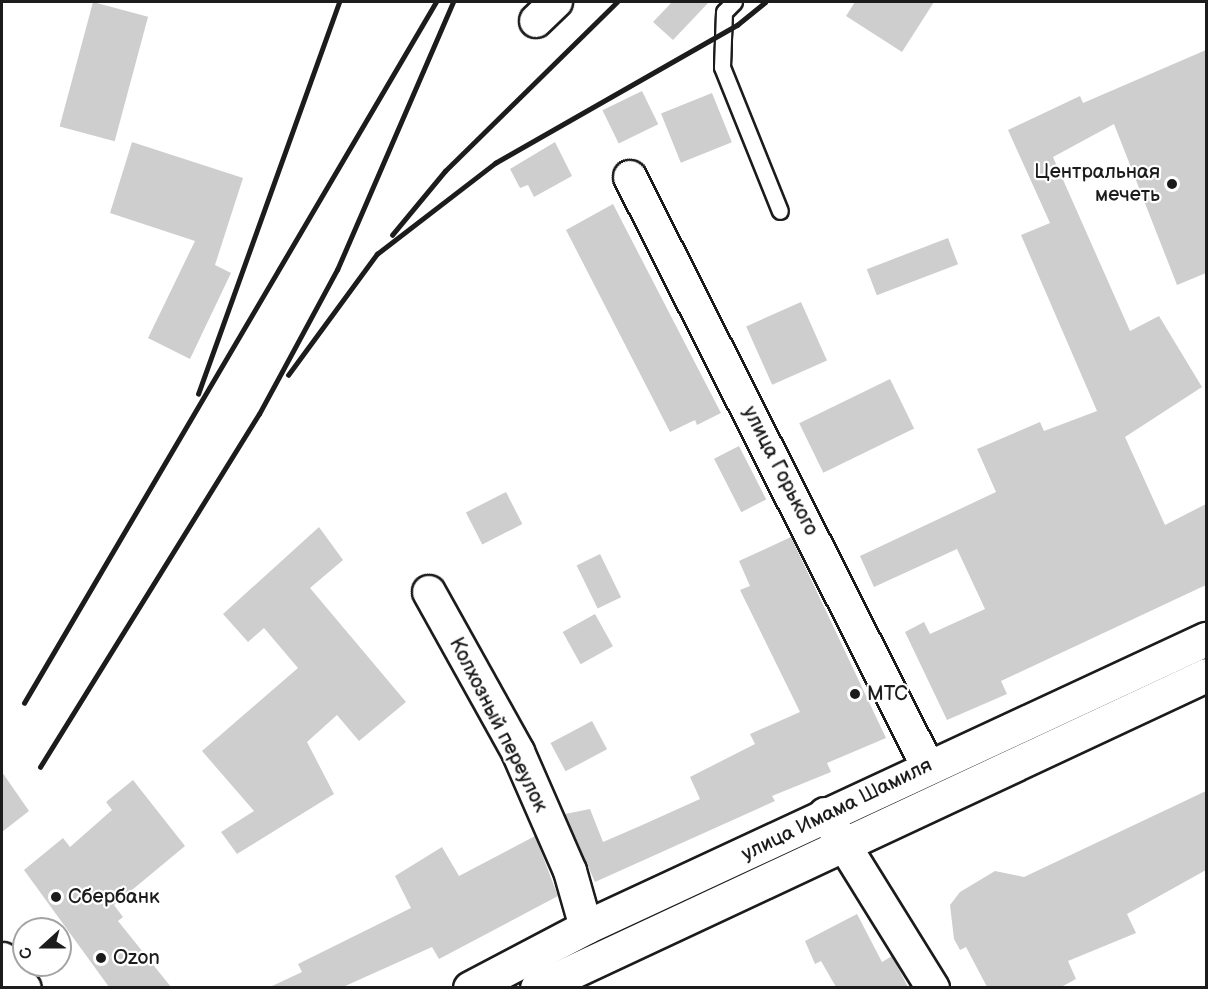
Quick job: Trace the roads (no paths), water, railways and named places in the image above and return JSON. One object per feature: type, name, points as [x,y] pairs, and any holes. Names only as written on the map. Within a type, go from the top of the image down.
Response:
[{"type":"main road","name":"улица Имама Шамиля","points":[[470,987],[586,927],[1206,639]]},
{"type":"main road","name":"улица Имама Шамиля","points":[[537,987],[1206,675]]},
{"type":"main road","points":[[2,958],[24,987]]},
{"type":"street","name":"улица Горького","points":[[630,177],[928,767]]},
{"type":"street","name":"Колхозный переулок","points":[[429,592],[518,752],[570,871],[586,927]]},
{"type":"street","points":[[825,814],[933,987]]},
{"type":"lane","points":[[734,2],[722,24],[722,68],[780,211]]},
{"type":"railway","points":[[198,394],[339,2]]},
{"type":"railway","points":[[24,703],[436,2]]},
{"type":"railway","points":[[40,767],[259,414],[337,270],[453,2]]},
{"type":"railway","points":[[392,235],[445,171],[617,2]]},
{"type":"railway","points":[[288,375],[377,254],[495,163],[737,25],[765,2]]},
{"type":"place","name":"Центральная мечеть","points":[[1172,184]]},
{"type":"place","name":"МТС","points":[[855,694]]},
{"type":"place","name":"Сбербанк","points":[[56,897]]},
{"type":"place","name":"Ozon","points":[[101,958]]}]
